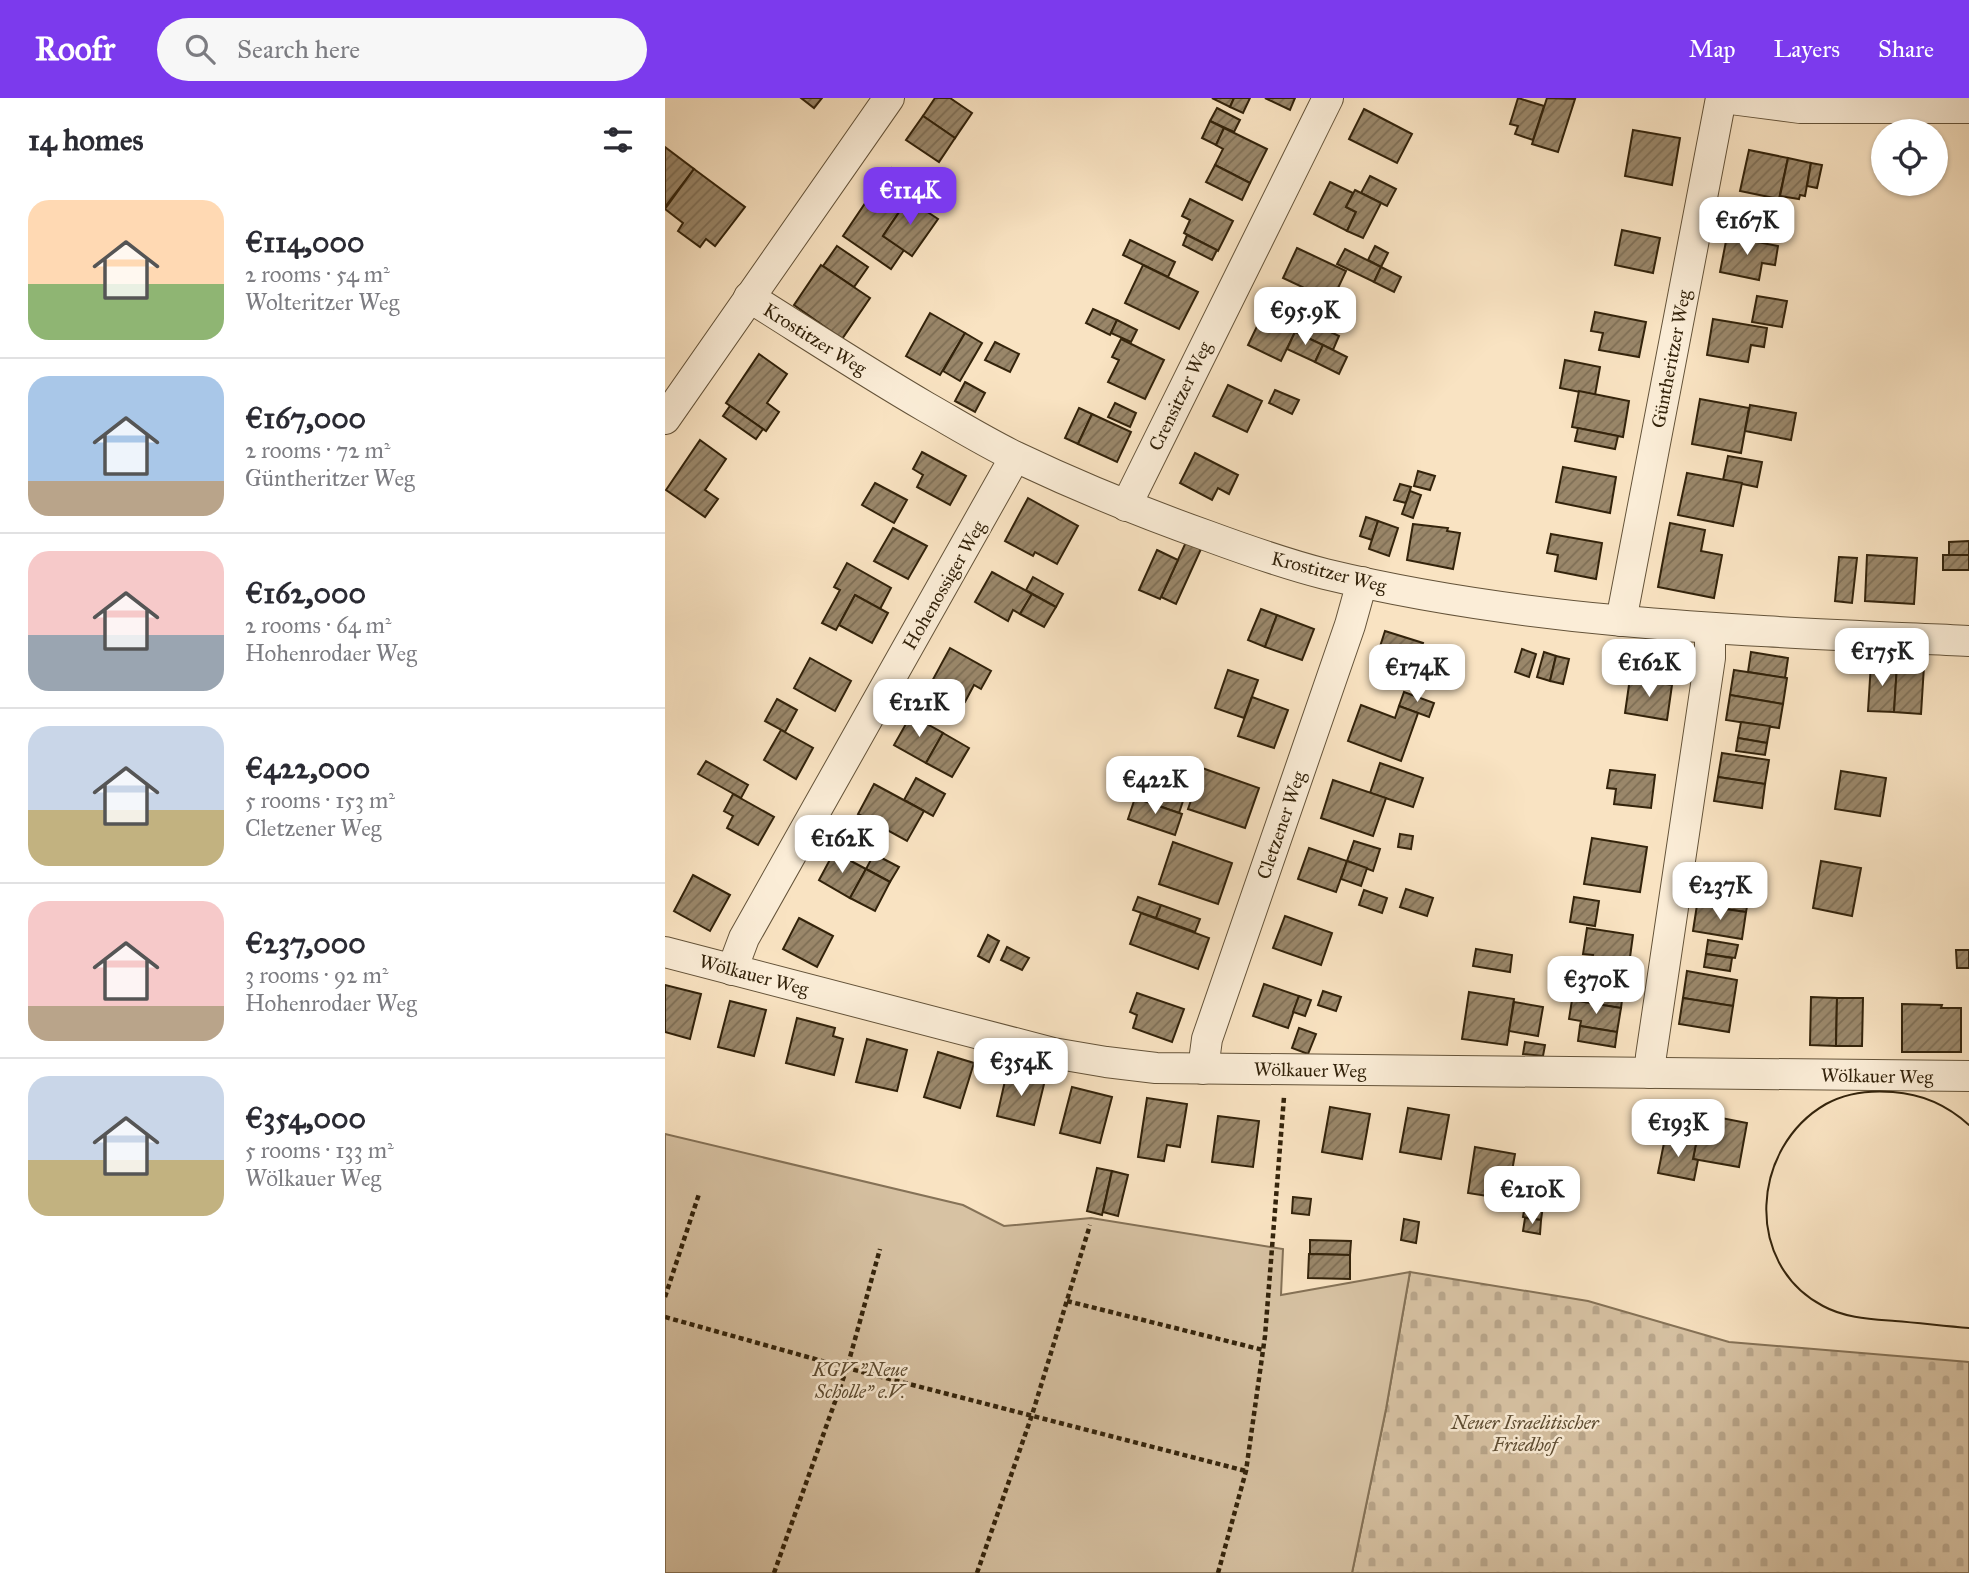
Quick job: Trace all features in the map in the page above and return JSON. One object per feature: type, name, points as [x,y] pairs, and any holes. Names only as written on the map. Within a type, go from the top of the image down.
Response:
[{"type":"street","points":[[665,419],[888,98]]},
{"type":"street","name":"Crensitzer Weg","points":[[1126,506],[1328,98]]},
{"type":"street","points":[[1722,98],[1800,108],[1969,108]]},
{"type":"street","name":"Güntheritzer Weg","points":[[1621,621],[1722,98]]},
{"type":"street","name":"Krostitzer Weg","points":[[749,298],[876,377],[1015,457],[1126,506],[1321,573],[1484,605],[1621,621],[1710,629],[1969,642]]},
{"type":"street","name":"Hohenossiger Weg","points":[[732,970],[744,938],[1015,457]]},
{"type":"street","name":"Cletzener Weg","points":[[1203,1069],[1207,1039],[1350,625],[1362,582]]},
{"type":"street","points":[[1650,1073],[1710,658],[1710,629]]},
{"type":"street","name":"Wölkauer Weg","points":[[665,952],[1052,1053],[1156,1068],[1969,1076]]},
{"type":"path","points":[[1218,1573],[1246,1471],[1263,1350],[1286,1069]]},
{"type":"path","points":[[665,1297],[699,1194]]},
{"type":"path","points":[[977,1573],[1032,1415],[1090,1225]]},
{"type":"path","points":[[774,1573],[847,1368],[880,1249]]},
{"type":"path","points":[[1067,1301],[1263,1350]]},
{"type":"path","points":[[665,1317],[847,1368],[1246,1471]]},
{"type":"green space","name":"KGV \"Neue Scholle\" e.V.","points":[[665,1134],[963,1205],[1004,1226],[1091,1218],[1283,1249],[1281,1295],[1410,1272],[1386,1409],[1352,1573],[665,1573]]},
{"type":"green space","name":"Neuer Israelitischer Friedhof","points":[[1410,1272],[1588,1301],[1729,1342],[1969,1362],[1969,1573],[1352,1573],[1386,1409]]},
{"type":"building","points":[[801,98],[822,98],[814,108]]},
{"type":"building","points":[[935,98],[950,98],[972,113],[955,138],[923,116]]},
{"type":"building","points":[[1212,98],[1234,98],[1230,107]]},
{"type":"building","points":[[1234,98],[1250,98],[1243,113],[1230,107]]},
{"type":"building","points":[[1265,98],[1295,98],[1290,110]]},
{"type":"building","points":[[1518,98],[1544,106],[1533,140],[1515,134],[1518,126],[1510,124]]},
{"type":"building","points":[[1547,98],[1575,99],[1558,152],[1532,144]]},
{"type":"building","points":[[1217,108],[1240,120],[1234,132],[1210,121]]},
{"type":"building","points":[[1364,109],[1412,134],[1397,163],[1349,139]]},
{"type":"building","points":[[923,116],[955,138],[939,162],[906,140]]},
{"type":"building","points":[[1210,121],[1224,128],[1216,145],[1202,138]]},
{"type":"building","points":[[1224,128],[1267,149],[1250,183],[1215,165],[1223,149],[1216,145]]},
{"type":"building","points":[[1633,130],[1680,138],[1672,185],[1625,176]]},
{"type":"building","points":[[665,147],[694,169],[665,207]]},
{"type":"building","points":[[1749,150],[1788,158],[1779,199],[1740,191]]},
{"type":"building","points":[[1788,158],[1811,163],[1805,196],[1800,195],[1799,199],[1780,196]]},
{"type":"building","points":[[1811,163],[1822,165],[1817,188],[1807,186]]},
{"type":"building","points":[[1215,165],[1250,183],[1242,200],[1206,182]]},
{"type":"building","points":[[892,168],[913,182],[906,193],[884,179]]},
{"type":"building","points":[[694,169],[745,207],[715,246],[706,239],[700,247],[678,231],[683,223],[665,209]]},
{"type":"building","points":[[1370,176],[1396,189],[1387,206],[1361,193]]},
{"type":"building","points":[[1330,182],[1353,193],[1346,207],[1356,212],[1347,231],[1314,214]]},
{"type":"building","points":[[876,187],[903,206],[883,236],[904,250],[891,269],[843,236]]},
{"type":"building","points":[[1355,190],[1381,203],[1363,238],[1347,231],[1356,212],[1346,207]]},
{"type":"building","points":[[908,199],[938,219],[912,256],[883,236]]},
{"type":"building","points":[[1190,199],[1233,221],[1218,251],[1184,233],[1190,220],[1182,216]]},
{"type":"building","points":[[1622,230],[1660,238],[1653,273],[1615,265]]},
{"type":"building","points":[[1187,235],[1217,250],[1212,260],[1183,245]]},
{"type":"building","points":[[1727,236],[1778,246],[1775,265],[1762,263],[1759,280],[1720,272]]},
{"type":"building","points":[[1130,240],[1175,262],[1168,277],[1123,255]]},
{"type":"building","points":[[837,246],[868,267],[854,287],[823,266]]},
{"type":"building","points":[[1375,246],[1388,253],[1381,267],[1368,260]]},
{"type":"building","points":[[1297,248],[1346,271],[1332,301],[1283,278]]},
{"type":"building","points":[[1345,249],[1381,267],[1374,282],[1337,264]]},
{"type":"building","points":[[821,265],[870,298],[842,339],[794,305]]},
{"type":"building","points":[[1143,265],[1198,292],[1179,329],[1125,303]]},
{"type":"building","points":[[1381,267],[1401,277],[1394,292],[1374,282]]},
{"type":"building","points":[[1757,296],[1787,301],[1782,327],[1752,322]]},
{"type":"building","points":[[1093,309],[1117,320],[1110,335],[1086,323]]},
{"type":"building","points":[[1595,312],[1646,322],[1639,357],[1599,350],[1603,333],[1591,331]]},
{"type":"building","points":[[930,313],[965,333],[940,375],[906,356]]},
{"type":"building","points":[[1262,316],[1295,332],[1281,361],[1248,345]]},
{"type":"building","points":[[1713,319],[1767,328],[1764,347],[1751,345],[1748,362],[1707,355]]},
{"type":"building","points":[[1117,320],[1137,330],[1131,342],[1111,333]]},
{"type":"building","points":[[1314,324],[1339,336],[1333,350],[1308,338]]},
{"type":"building","points":[[1295,332],[1323,345],[1315,362],[1287,349]]},
{"type":"building","points":[[965,333],[982,343],[960,381],[943,371]]},
{"type":"building","points":[[1121,339],[1164,360],[1145,399],[1108,382],[1119,360],[1112,357]]},
{"type":"building","points":[[995,342],[1019,354],[1010,372],[985,360]]},
{"type":"building","points":[[1323,345],[1347,357],[1339,374],[1315,362]]},
{"type":"building","points":[[759,354],[787,374],[767,403],[779,412],[766,431],[726,403]]},
{"type":"building","points":[[1565,360],[1600,367],[1595,395],[1560,388]]},
{"type":"building","points":[[965,382],[985,393],[975,412],[955,401]]},
{"type":"building","points":[[1228,385],[1262,401],[1247,432],[1213,416]]},
{"type":"building","points":[[1275,390],[1299,400],[1292,414],[1269,403]]},
{"type":"building","points":[[1579,391],[1629,401],[1623,437],[1572,427]]},
{"type":"building","points":[[1700,399],[1749,408],[1741,453],[1692,444]]},
{"type":"building","points":[[1115,403],[1136,413],[1130,427],[1108,417]]},
{"type":"building","points":[[1750,405],[1796,413],[1791,440],[1745,431]]},
{"type":"building","points":[[730,406],[763,429],[756,439],[723,416]]},
{"type":"building","points":[[1079,408],[1092,414],[1078,444],[1065,438]]},
{"type":"building","points":[[1092,414],[1131,432],[1117,462],[1078,444]]},
{"type":"building","points":[[1578,428],[1618,436],[1615,449],[1575,441]]},
{"type":"building","points":[[700,440],[726,459],[705,490],[718,499],[705,517],[666,490]]},
{"type":"building","points":[[922,452],[966,476],[950,505],[917,487],[923,475],[913,469]]},
{"type":"building","points":[[1195,453],[1238,475],[1229,494],[1218,488],[1212,500],[1180,483]]},
{"type":"building","points":[[1728,456],[1762,462],[1757,487],[1723,480]]},
{"type":"building","points":[[1563,467],[1616,477],[1610,513],[1556,502]]},
{"type":"building","points":[[1418,471],[1435,476],[1430,490],[1414,486]]},
{"type":"building","points":[[1687,473],[1742,483],[1733,526],[1678,515]]},
{"type":"building","points":[[875,483],[907,500],[894,523],[862,505]]},
{"type":"building","points":[[1400,484],[1411,487],[1406,503],[1394,500]]},
{"type":"building","points":[[1410,491],[1421,495],[1413,518],[1402,514]]},
{"type":"building","points":[[1028,498],[1078,526],[1057,564],[1035,552],[1033,556],[1005,541]]},
{"type":"building","points":[[1366,517],[1378,521],[1372,540],[1360,536]]},
{"type":"building","points":[[1378,521],[1398,528],[1389,556],[1369,549]]},
{"type":"building","points":[[1670,523],[1705,530],[1701,551],[1722,555],[1714,598],[1658,587]]},
{"type":"building","points":[[1413,524],[1448,528],[1447,531],[1460,533],[1453,569],[1407,560]]},
{"type":"building","points":[[893,528],[927,546],[908,579],[874,561]]},
{"type":"building","points":[[1551,534],[1602,543],[1596,579],[1555,571],[1558,555],[1547,553]]},
{"type":"building","points":[[1969,541],[1969,555],[1949,555],[1949,542]]},
{"type":"building","points":[[1186,542],[1201,549],[1176,604],[1161,597]]},
{"type":"building","points":[[1157,550],[1178,560],[1160,599],[1139,590]]},
{"type":"building","points":[[1867,555],[1917,558],[1914,604],[1865,601]]},
{"type":"building","points":[[1943,555],[1969,555],[1969,570],[1943,570]]},
{"type":"building","points":[[1839,557],[1857,558],[1852,603],[1835,601]]},
{"type":"building","points":[[847,563],[891,588],[880,609],[855,595],[836,630],[822,623],[840,590],[834,587]]},
{"type":"building","points":[[992,572],[1032,594],[1020,614],[1013,610],[1008,621],[975,602]]},
{"type":"building","points":[[1033,577],[1063,594],[1056,607],[1026,590]]},
{"type":"building","points":[[1032,594],[1056,607],[1044,627],[1020,614]]},
{"type":"building","points":[[855,595],[888,613],[872,643],[839,625]]},
{"type":"building","points":[[1261,609],[1277,615],[1265,647],[1248,640]]},
{"type":"building","points":[[1277,615],[1314,629],[1302,660],[1265,647]]},
{"type":"building","points":[[1385,631],[1423,643],[1413,674],[1375,662]]},
{"type":"building","points":[[950,648],[991,671],[981,689],[974,685],[965,702],[931,683]]},
{"type":"building","points":[[1522,649],[1536,654],[1529,677],[1515,672]]},
{"type":"building","points":[[1544,652],[1556,656],[1550,681],[1537,677]]},
{"type":"building","points":[[1751,652],[1788,658],[1785,678],[1748,672]]},
{"type":"building","points":[[1556,656],[1569,659],[1563,684],[1550,681]]},
{"type":"building","points":[[810,658],[851,681],[835,711],[794,688]]},
{"type":"building","points":[[1871,663],[1897,665],[1894,712],[1868,711]]},
{"type":"building","points":[[1897,665],[1924,666],[1921,714],[1894,712]]},
{"type":"building","points":[[1228,670],[1258,680],[1244,718],[1215,708]]},
{"type":"building","points":[[1734,670],[1787,678],[1783,704],[1730,695]]},
{"type":"building","points":[[1630,678],[1672,685],[1667,720],[1625,713]]},
{"type":"building","points":[[1404,692],[1434,703],[1429,717],[1399,706]]},
{"type":"building","points":[[1730,695],[1783,704],[1779,728],[1726,720]]},
{"type":"building","points":[[1252,697],[1288,710],[1274,748],[1238,736]]},
{"type":"building","points":[[777,699],[797,710],[785,732],[765,721]]},
{"type":"building","points":[[1361,705],[1395,718],[1399,706],[1418,713],[1401,761],[1348,741]]},
{"type":"building","points":[[911,715],[943,733],[926,763],[894,745]]},
{"type":"building","points":[[1741,722],[1770,726],[1767,743],[1738,738]]},
{"type":"building","points":[[781,730],[813,748],[796,779],[764,760]]},
{"type":"building","points":[[943,733],[969,748],[952,777],[926,763]]},
{"type":"building","points":[[1738,738],[1767,743],[1765,755],[1736,751]]},
{"type":"building","points":[[1722,753],[1769,760],[1765,784],[1718,777]]},
{"type":"building","points":[[706,761],[748,785],[741,798],[698,774]]},
{"type":"building","points":[[1380,763],[1423,778],[1413,807],[1370,793]]},
{"type":"building","points":[[1202,768],[1259,788],[1245,828],[1188,809]]},
{"type":"building","points":[[1610,770],[1655,775],[1651,808],[1614,804],[1616,789],[1607,788]]},
{"type":"building","points":[[1165,771],[1190,780],[1179,813],[1153,804]]},
{"type":"building","points":[[1841,771],[1886,778],[1880,816],[1835,809]]},
{"type":"building","points":[[1718,777],[1765,784],[1762,808],[1714,801]]},
{"type":"building","points":[[916,778],[945,794],[933,816],[904,800]]},
{"type":"building","points":[[1333,780],[1386,798],[1373,836],[1321,818]]},
{"type":"building","points":[[874,784],[924,811],[907,841],[858,814]]},
{"type":"building","points":[[733,794],[774,817],[758,845],[727,828],[733,816],[724,811]]},
{"type":"building","points":[[1135,798],[1182,814],[1175,835],[1128,819]]},
{"type":"building","points":[[1400,834],[1413,836],[1411,849],[1398,847]]},
{"type":"building","points":[[1592,838],[1647,847],[1640,892],[1584,884]]},
{"type":"building","points":[[1354,841],[1380,849],[1373,871],[1347,861]]},
{"type":"building","points":[[1173,842],[1232,863],[1218,904],[1159,884]]},
{"type":"building","points":[[1309,848],[1347,861],[1336,892],[1298,879]]},
{"type":"building","points":[[834,852],[866,869],[850,898],[819,880]]},
{"type":"building","points":[[874,854],[899,867],[890,882],[866,869]]},
{"type":"building","points":[[1347,861],[1367,868],[1361,886],[1341,879]]},
{"type":"building","points":[[1821,861],[1861,868],[1852,916],[1813,908]]},
{"type":"building","points":[[866,869],[890,882],[875,911],[850,898]]},
{"type":"building","points":[[693,875],[730,895],[710,931],[674,911]]},
{"type":"building","points":[[1702,878],[1751,886],[1746,912],[1697,905]]},
{"type":"building","points":[[1406,889],[1433,898],[1427,916],[1400,907]]},
{"type":"building","points":[[1364,890],[1387,898],[1382,913],[1359,905]]},
{"type":"building","points":[[1138,897],[1161,905],[1156,918],[1133,910]]},
{"type":"building","points":[[1574,897],[1599,901],[1595,926],[1570,922]]},
{"type":"building","points":[[1161,905],[1200,919],[1195,932],[1156,918]]},
{"type":"building","points":[[1697,905],[1746,912],[1742,939],[1693,931]]},
{"type":"building","points":[[1141,913],[1209,938],[1198,969],[1130,944]]},
{"type":"building","points":[[1285,916],[1332,933],[1321,965],[1273,948]]},
{"type":"building","points":[[799,918],[833,936],[817,967],[783,949]]},
{"type":"building","points":[[1587,928],[1633,935],[1628,972],[1622,971],[1621,977],[1590,972],[1593,955],[1583,954]]},
{"type":"building","points":[[988,935],[999,941],[989,962],[978,956]]},
{"type":"building","points":[[1708,940],[1738,945],[1735,958],[1706,954]]},
{"type":"building","points":[[1007,947],[1029,958],[1022,970],[1001,960]]},
{"type":"building","points":[[1476,949],[1512,955],[1510,972],[1473,966]]},
{"type":"building","points":[[1956,950],[1969,950],[1969,968],[1957,968]]},
{"type":"building","points":[[1706,954],[1732,958],[1730,971],[1704,967]]},
{"type":"building","points":[[1687,971],[1737,980],[1733,1006],[1683,998]]},
{"type":"building","points":[[1264,984],[1299,996],[1288,1028],[1253,1016]]},
{"type":"building","points":[[665,985],[701,994],[690,1039],[665,1032]]},
{"type":"building","points":[[1585,986],[1623,992],[1621,1008],[1583,1002]]},
{"type":"building","points":[[1323,991],[1341,997],[1336,1011],[1318,1005]]},
{"type":"building","points":[[1469,992],[1514,999],[1507,1045],[1462,1039]]},
{"type":"building","points":[[1137,993],[1184,1009],[1172,1042],[1133,1028],[1137,1015],[1130,1012]]},
{"type":"building","points":[[1299,996],[1311,1000],[1305,1016],[1293,1012]]},
{"type":"building","points":[[1811,997],[1837,998],[1836,1046],[1810,1045]]},
{"type":"building","points":[[1683,998],[1733,1006],[1729,1032],[1679,1024]]},
{"type":"building","points":[[1837,998],[1863,998],[1862,1046],[1836,1046]]},
{"type":"building","points":[[1572,1000],[1621,1008],[1617,1032],[1580,1026],[1581,1021],[1569,1019]]},
{"type":"building","points":[[730,1001],[766,1010],[754,1056],[718,1047]]},
{"type":"building","points":[[1514,1002],[1543,1007],[1538,1036],[1509,1031]]},
{"type":"building","points":[[1902,1004],[1961,1008],[1961,1052],[1902,1052]]},
{"type":"building","points":[[797,1018],[835,1028],[833,1036],[843,1039],[834,1075],[786,1063]]},
{"type":"building","points":[[1580,1026],[1617,1032],[1615,1047],[1578,1041]]},
{"type":"building","points":[[1299,1028],[1316,1034],[1308,1054],[1292,1048]]},
{"type":"building","points":[[867,1039],[907,1050],[897,1091],[856,1082]]},
{"type":"building","points":[[1525,1042],[1545,1045],[1543,1056],[1523,1054]]},
{"type":"building","points":[[938,1052],[974,1063],[960,1108],[924,1097]]},
{"type":"building","points":[[1007,1072],[1045,1080],[1034,1125],[997,1116]]},
{"type":"building","points":[[1072,1087],[1112,1097],[1100,1143],[1060,1133]]},
{"type":"building","points":[[1147,1098],[1187,1104],[1180,1147],[1167,1145],[1164,1161],[1138,1157]]},
{"type":"building","points":[[1330,1107],[1370,1114],[1362,1159],[1322,1152]]},
{"type":"building","points":[[1408,1108],[1449,1115],[1441,1159],[1400,1152]]},
{"type":"building","points":[[1701,1114],[1747,1123],[1739,1167],[1693,1159]]},
{"type":"building","points":[[1218,1116],[1259,1121],[1253,1167],[1212,1162]]},
{"type":"building","points":[[1665,1138],[1696,1144],[1693,1159],[1698,1160],[1694,1180],[1658,1173]]},
{"type":"building","points":[[1475,1147],[1515,1154],[1507,1199],[1468,1193]]},
{"type":"building","points":[[1097,1168],[1112,1171],[1102,1215],[1087,1211]]},
{"type":"building","points":[[1527,1169],[1545,1172],[1543,1206],[1522,1204]]},
{"type":"building","points":[[1112,1171],[1128,1175],[1118,1216],[1103,1212]]},
{"type":"building","points":[[1293,1197],[1311,1199],[1309,1215],[1292,1213]]},
{"type":"building","points":[[1525,1204],[1543,1206],[1541,1220],[1523,1217]]},
{"type":"building","points":[[1525,1218],[1541,1220],[1540,1234],[1523,1231]]},
{"type":"building","points":[[1404,1219],[1419,1222],[1416,1243],[1401,1240]]},
{"type":"building","points":[[1310,1240],[1351,1241],[1350,1255],[1310,1254]]},
{"type":"building","points":[[1309,1254],[1350,1255],[1350,1279],[1308,1278]]},
{"type":"tram line","points":[[1969,1125],[1934,1102],[1904,1093],[1867,1092],[1834,1100],[1801,1123],[1783,1148],[1771,1176],[1766,1205],[1769,1235],[1779,1263],[1797,1287],[1823,1306],[1858,1317],[1969,1328]]}]
